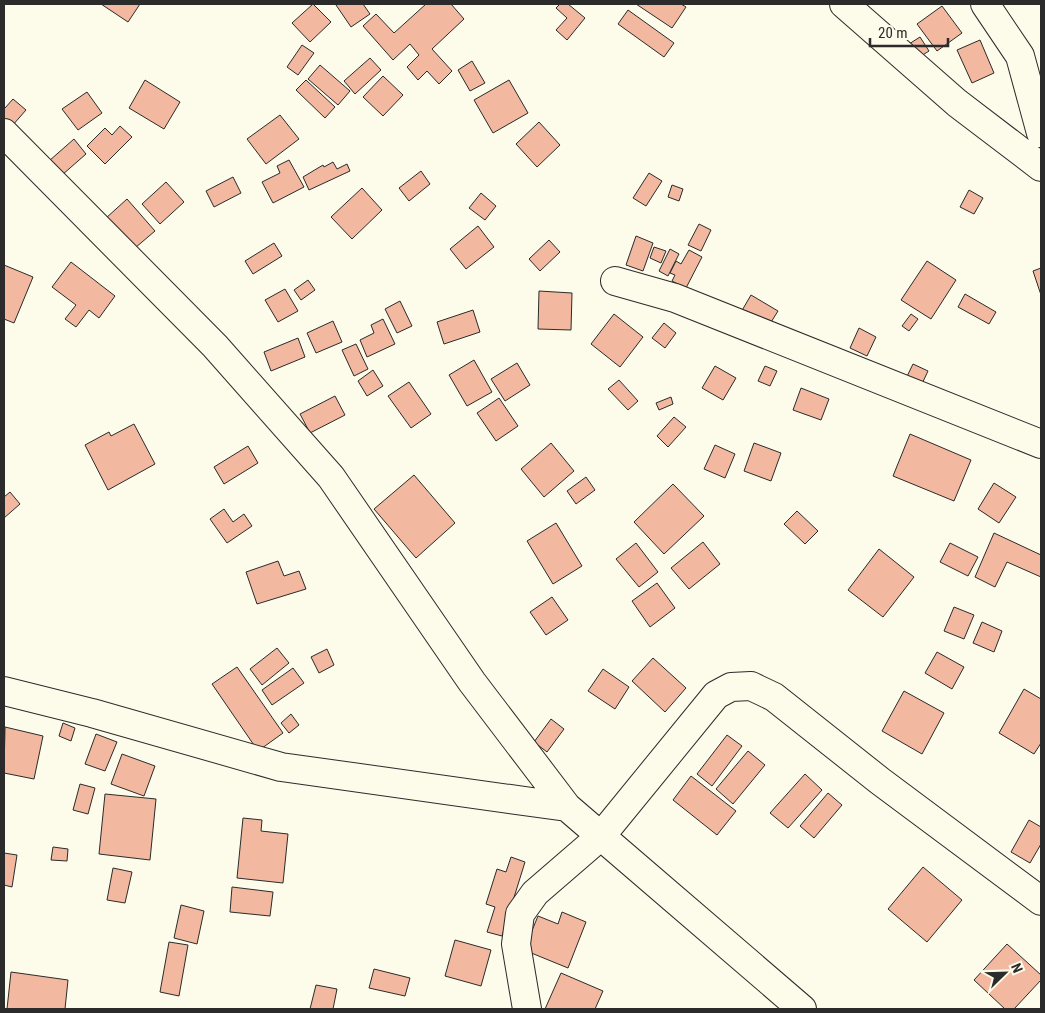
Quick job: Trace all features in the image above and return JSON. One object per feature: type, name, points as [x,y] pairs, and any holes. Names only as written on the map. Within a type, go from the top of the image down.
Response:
[{"type":"street","points":[[844,4],[957,103],[1041,167]]},
{"type":"street","points":[[985,4],[1020,56],[1041,133]]},
{"type":"street","points":[[4,133],[215,346],[331,477],[472,682],[567,807],[802,1009]]},
{"type":"street","points":[[615,281],[675,298],[1041,444]]},
{"type":"street","points":[[527,1009],[516,944],[520,914],[535,893],[601,836],[716,695],[731,687],[751,686],[774,697],[880,781],[1041,901]]},
{"type":"street","points":[[4,691],[92,713],[281,767],[567,807]]},
{"type":"building","points":[[101,4],[140,4],[128,22]]},
{"type":"building","points":[[313,4],[331,22],[310,42],[292,23]]},
{"type":"building","points":[[363,4],[370,14],[351,27],[336,5]]},
{"type":"building","points":[[426,4],[451,4],[464,19],[432,49],[452,71],[439,84],[427,71],[418,80],[407,67],[419,55],[410,44],[393,60],[363,26],[376,14],[394,33]]},
{"type":"building","points":[[560,4],[568,4],[585,18],[567,40],[556,30],[567,18],[556,8]]},
{"type":"building","points":[[636,4],[681,4],[686,7],[672,28]]},
{"type":"building","points":[[942,6],[962,33],[937,51],[917,24]]},
{"type":"building","points":[[628,10],[674,43],[664,57],[618,24]]},
{"type":"building","points":[[920,37],[929,51],[907,65],[898,51]]},
{"type":"building","points":[[980,40],[994,73],[972,83],[957,50]]},
{"type":"building","points":[[302,45],[314,53],[298,75],[287,67]]},
{"type":"building","points":[[370,58],[381,70],[355,94],[344,81]]},
{"type":"building","points":[[472,61],[485,83],[470,91],[458,70]]},
{"type":"building","points":[[320,65],[350,91],[338,105],[308,79]]},
{"type":"building","points":[[383,76],[403,95],[383,116],[363,97]]},
{"type":"building","points":[[145,80],[180,102],[164,129],[129,108]]},
{"type":"building","points":[[306,80],[335,107],[325,118],[296,90]]},
{"type":"building","points":[[509,80],[528,113],[493,133],[474,100]]},
{"type":"building","points":[[87,92],[102,113],[78,130],[62,109]]},
{"type":"building","points":[[13,99],[26,110],[5,134],[4,107]]},
{"type":"building","points":[[280,115],[299,139],[266,164],[247,139]]},
{"type":"building","points":[[539,122],[560,145],[537,167],[516,144]]},
{"type":"building","points":[[120,126],[132,137],[105,164],[87,146],[105,128],[112,135]]},
{"type":"building","points":[[74,139],[86,154],[54,182],[41,168]]},
{"type":"building","points":[[289,160],[304,187],[273,203],[262,182],[280,173],[277,166]]},
{"type":"building","points":[[333,162],[337,169],[347,164],[350,171],[309,190],[303,177],[323,165],[324,167]]},
{"type":"building","points":[[421,171],[430,184],[409,201],[399,188]]},
{"type":"building","points":[[649,173],[662,181],[646,206],[633,198]]},
{"type":"building","points":[[233,177],[241,193],[214,207],[206,191]]},
{"type":"building","points":[[166,182],[184,202],[160,224],[142,204]]},
{"type":"building","points":[[672,185],[683,189],[679,201],[668,197]]},
{"type":"building","points":[[362,188],[382,210],[352,239],[331,217]]},
{"type":"building","points":[[969,190],[983,198],[974,214],[960,207]]},
{"type":"building","points":[[481,193],[496,206],[485,220],[469,208]]},
{"type":"building","points":[[127,199],[155,231],[122,259],[95,228]]},
{"type":"building","points":[[699,224],[711,230],[701,251],[688,245]]},
{"type":"building","points":[[478,226],[494,247],[466,269],[450,249]]},
{"type":"building","points":[[636,236],[653,243],[643,271],[626,265]]},
{"type":"building","points":[[549,240],[560,252],[540,271],[529,259]]},
{"type":"building","points":[[274,243],[282,256],[253,274],[245,261]]},
{"type":"building","points":[[654,247],[666,251],[661,263],[650,258]]},
{"type":"building","points":[[670,249],[679,254],[668,276],[659,271]]},
{"type":"building","points":[[689,250],[702,257],[686,288],[672,281],[675,275],[670,273],[676,261],[681,264]]},
{"type":"building","points":[[927,261],[956,280],[931,319],[901,300]]},
{"type":"building","points":[[71,262],[115,296],[99,318],[89,310],[76,327],[65,319],[76,305],[52,287]]},
{"type":"building","points":[[4,265],[33,277],[14,323],[4,319]]},
{"type":"building","points":[[1041,268],[1041,295],[1033,271]]},
{"type":"building","points":[[308,280],[315,290],[301,300],[294,290]]},
{"type":"building","points":[[285,289],[298,311],[278,322],[265,300]]},
{"type":"building","points":[[539,291],[572,293],[571,330],[538,329]]},
{"type":"building","points":[[965,294],[996,312],[989,324],[958,307]]},
{"type":"building","points":[[751,295],[778,311],[763,335],[737,319]]},
{"type":"building","points":[[400,301],[412,326],[397,333],[385,309]]},
{"type":"building","points":[[473,310],[480,332],[444,344],[437,322]]},
{"type":"building","points":[[614,314],[643,337],[620,367],[591,344]]},
{"type":"building","points":[[911,314],[918,319],[909,331],[902,326]]},
{"type":"building","points":[[383,319],[395,344],[367,357],[360,340],[374,333],[371,325]]},
{"type":"building","points":[[333,321],[342,342],[316,353],[307,333]]},
{"type":"building","points":[[664,323],[676,333],[665,348],[652,338]]},
{"type":"building","points":[[859,328],[876,337],[867,356],[850,348]]},
{"type":"building","points":[[298,338],[305,357],[271,371],[264,352]]},
{"type":"building","points":[[356,344],[368,369],[354,376],[342,350]]},
{"type":"building","points":[[474,360],[492,392],[467,406],[449,375]]},
{"type":"building","points":[[517,363],[530,385],[505,401],[491,379]]},
{"type":"building","points":[[913,364],[928,371],[911,407],[896,399]]},
{"type":"building","points":[[715,366],[736,378],[723,400],[702,388]]},
{"type":"building","points":[[765,366],[777,371],[770,386],[758,381]]},
{"type":"building","points":[[373,370],[383,386],[367,396],[358,381]]},
{"type":"building","points":[[619,380],[638,401],[628,410],[608,389]]},
{"type":"building","points":[[409,382],[431,414],[411,428],[388,396]]},
{"type":"building","points":[[801,388],[829,399],[821,420],[793,410]]},
{"type":"building","points":[[335,396],[345,415],[310,433],[300,414]]},
{"type":"building","points":[[671,397],[673,404],[659,410],[656,403]]},
{"type":"building","points":[[499,398],[518,426],[496,441],[477,413]]},
{"type":"building","points":[[674,417],[686,427],[668,447],[657,436]]},
{"type":"building","points":[[134,424],[155,464],[108,490],[85,445],[109,432],[111,436]]},
{"type":"building","points":[[910,434],[971,460],[954,501],[893,476]]},
{"type":"building","points":[[551,443],[574,471],[544,497],[521,469]]},
{"type":"building","points":[[754,443],[781,453],[771,481],[744,471]]},
{"type":"building","points":[[715,445],[735,454],[725,478],[704,469]]},
{"type":"building","points":[[248,446],[258,463],[224,484],[214,467]]},
{"type":"building","points":[[414,475],[455,523],[416,558],[374,509]]},
{"type":"building","points":[[586,477],[595,490],[576,504],[567,491]]},
{"type":"building","points":[[994,483],[1016,497],[999,523],[978,509]]},
{"type":"building","points":[[673,484],[704,516],[664,554],[634,522]]},
{"type":"building","points":[[10,492],[20,504],[4,518],[4,497]]},
{"type":"building","points":[[224,509],[233,522],[244,514],[252,526],[227,543],[210,519]]},
{"type":"building","points":[[797,511],[818,531],[805,544],[784,524]]},
{"type":"building","points":[[556,523],[582,566],[553,584],[527,541]]},
{"type":"building","points":[[994,533],[1041,555],[1041,577],[1007,562],[995,587],[975,577]]},
{"type":"building","points":[[703,542],[720,564],[689,589],[671,568]]},
{"type":"building","points":[[636,543],[658,572],[639,587],[616,559]]},
{"type":"building","points":[[950,543],[978,557],[968,576],[940,562]]},
{"type":"building","points":[[879,549],[914,577],[883,617],[848,590]]},
{"type":"building","points":[[278,561],[284,576],[299,571],[306,589],[257,604],[246,572]]},
{"type":"building","points":[[657,583],[675,608],[650,627],[632,601]]},
{"type":"building","points":[[552,597],[568,620],[546,635],[530,612]]},
{"type":"building","points":[[954,607],[974,615],[964,639],[944,631]]},
{"type":"building","points":[[982,622],[1002,631],[994,652],[973,643]]},
{"type":"building","points":[[277,648],[289,663],[262,685],[250,669]]},
{"type":"building","points":[[327,649],[334,665],[319,673],[311,657]]},
{"type":"building","points":[[937,652],[964,667],[952,689],[925,673]]},
{"type":"building","points":[[653,658],[686,688],[665,712],[632,681]]},
{"type":"building","points":[[237,667],[283,733],[258,751],[212,684]]},
{"type":"building","points":[[293,668],[304,683],[272,705],[262,690]]},
{"type":"building","points":[[603,669],[629,687],[615,709],[588,691]]},
{"type":"building","points":[[1024,689],[1041,699],[1041,743],[1034,754],[999,733]]},
{"type":"building","points":[[904,691],[944,713],[922,754],[882,731]]},
{"type":"building","points":[[291,714],[299,725],[289,733],[281,723]]},
{"type":"building","points":[[551,719],[564,729],[547,752],[534,742]]},
{"type":"building","points":[[63,723],[75,728],[71,741],[59,736]]},
{"type":"building","points":[[5,727],[43,736],[34,779],[4,773]]},
{"type":"building","points":[[96,734],[117,742],[105,771],[85,764]]},
{"type":"building","points":[[727,735],[742,746],[712,786],[697,774]]},
{"type":"building","points":[[748,751],[765,765],[733,804],[716,789]]},
{"type":"building","points":[[122,754],[155,766],[144,796],[111,784]]},
{"type":"building","points":[[805,774],[822,790],[788,828],[770,813]]},
{"type":"building","points":[[691,776],[736,811],[717,835],[673,800]]},
{"type":"building","points":[[80,784],[95,788],[88,814],[73,810]]},
{"type":"building","points":[[828,793],[842,805],[814,838],[800,826]]},
{"type":"building","points":[[105,794],[156,799],[150,860],[99,854]]},
{"type":"building","points":[[243,818],[262,820],[261,831],[288,834],[283,883],[237,878]]},
{"type":"building","points":[[1029,820],[1041,827],[1041,844],[1030,863],[1011,852]]},
{"type":"building","points":[[53,847],[68,849],[67,861],[51,860]]},
{"type":"building","points":[[4,853],[17,855],[12,887],[4,885]]},
{"type":"building","points":[[511,857],[525,862],[502,936],[487,932],[495,907],[486,904],[497,869],[506,872]]},
{"type":"building","points":[[923,867],[962,900],[927,942],[888,909]]},
{"type":"building","points":[[113,868],[132,872],[125,903],[107,900]]},
{"type":"building","points":[[232,887],[273,892],[270,916],[230,912]]},
{"type":"building","points":[[181,905],[204,911],[197,944],[174,938]]},
{"type":"building","points":[[562,912],[586,922],[568,968],[524,950],[538,916],[558,924]]},
{"type":"building","points":[[455,940],[491,950],[481,986],[445,976]]},
{"type":"building","points":[[169,942],[188,945],[179,996],[160,992]]},
{"type":"building","points":[[1007,944],[1041,975],[1041,980],[1014,1009],[1005,1009],[974,980]]},
{"type":"building","points":[[374,969],[410,978],[405,996],[369,988]]},
{"type":"building","points":[[11,972],[68,980],[65,1009],[7,1009]]},
{"type":"building","points":[[561,973],[603,991],[595,1009],[545,1009]]},
{"type":"building","points":[[316,985],[337,989],[333,1009],[310,1009]]}]
